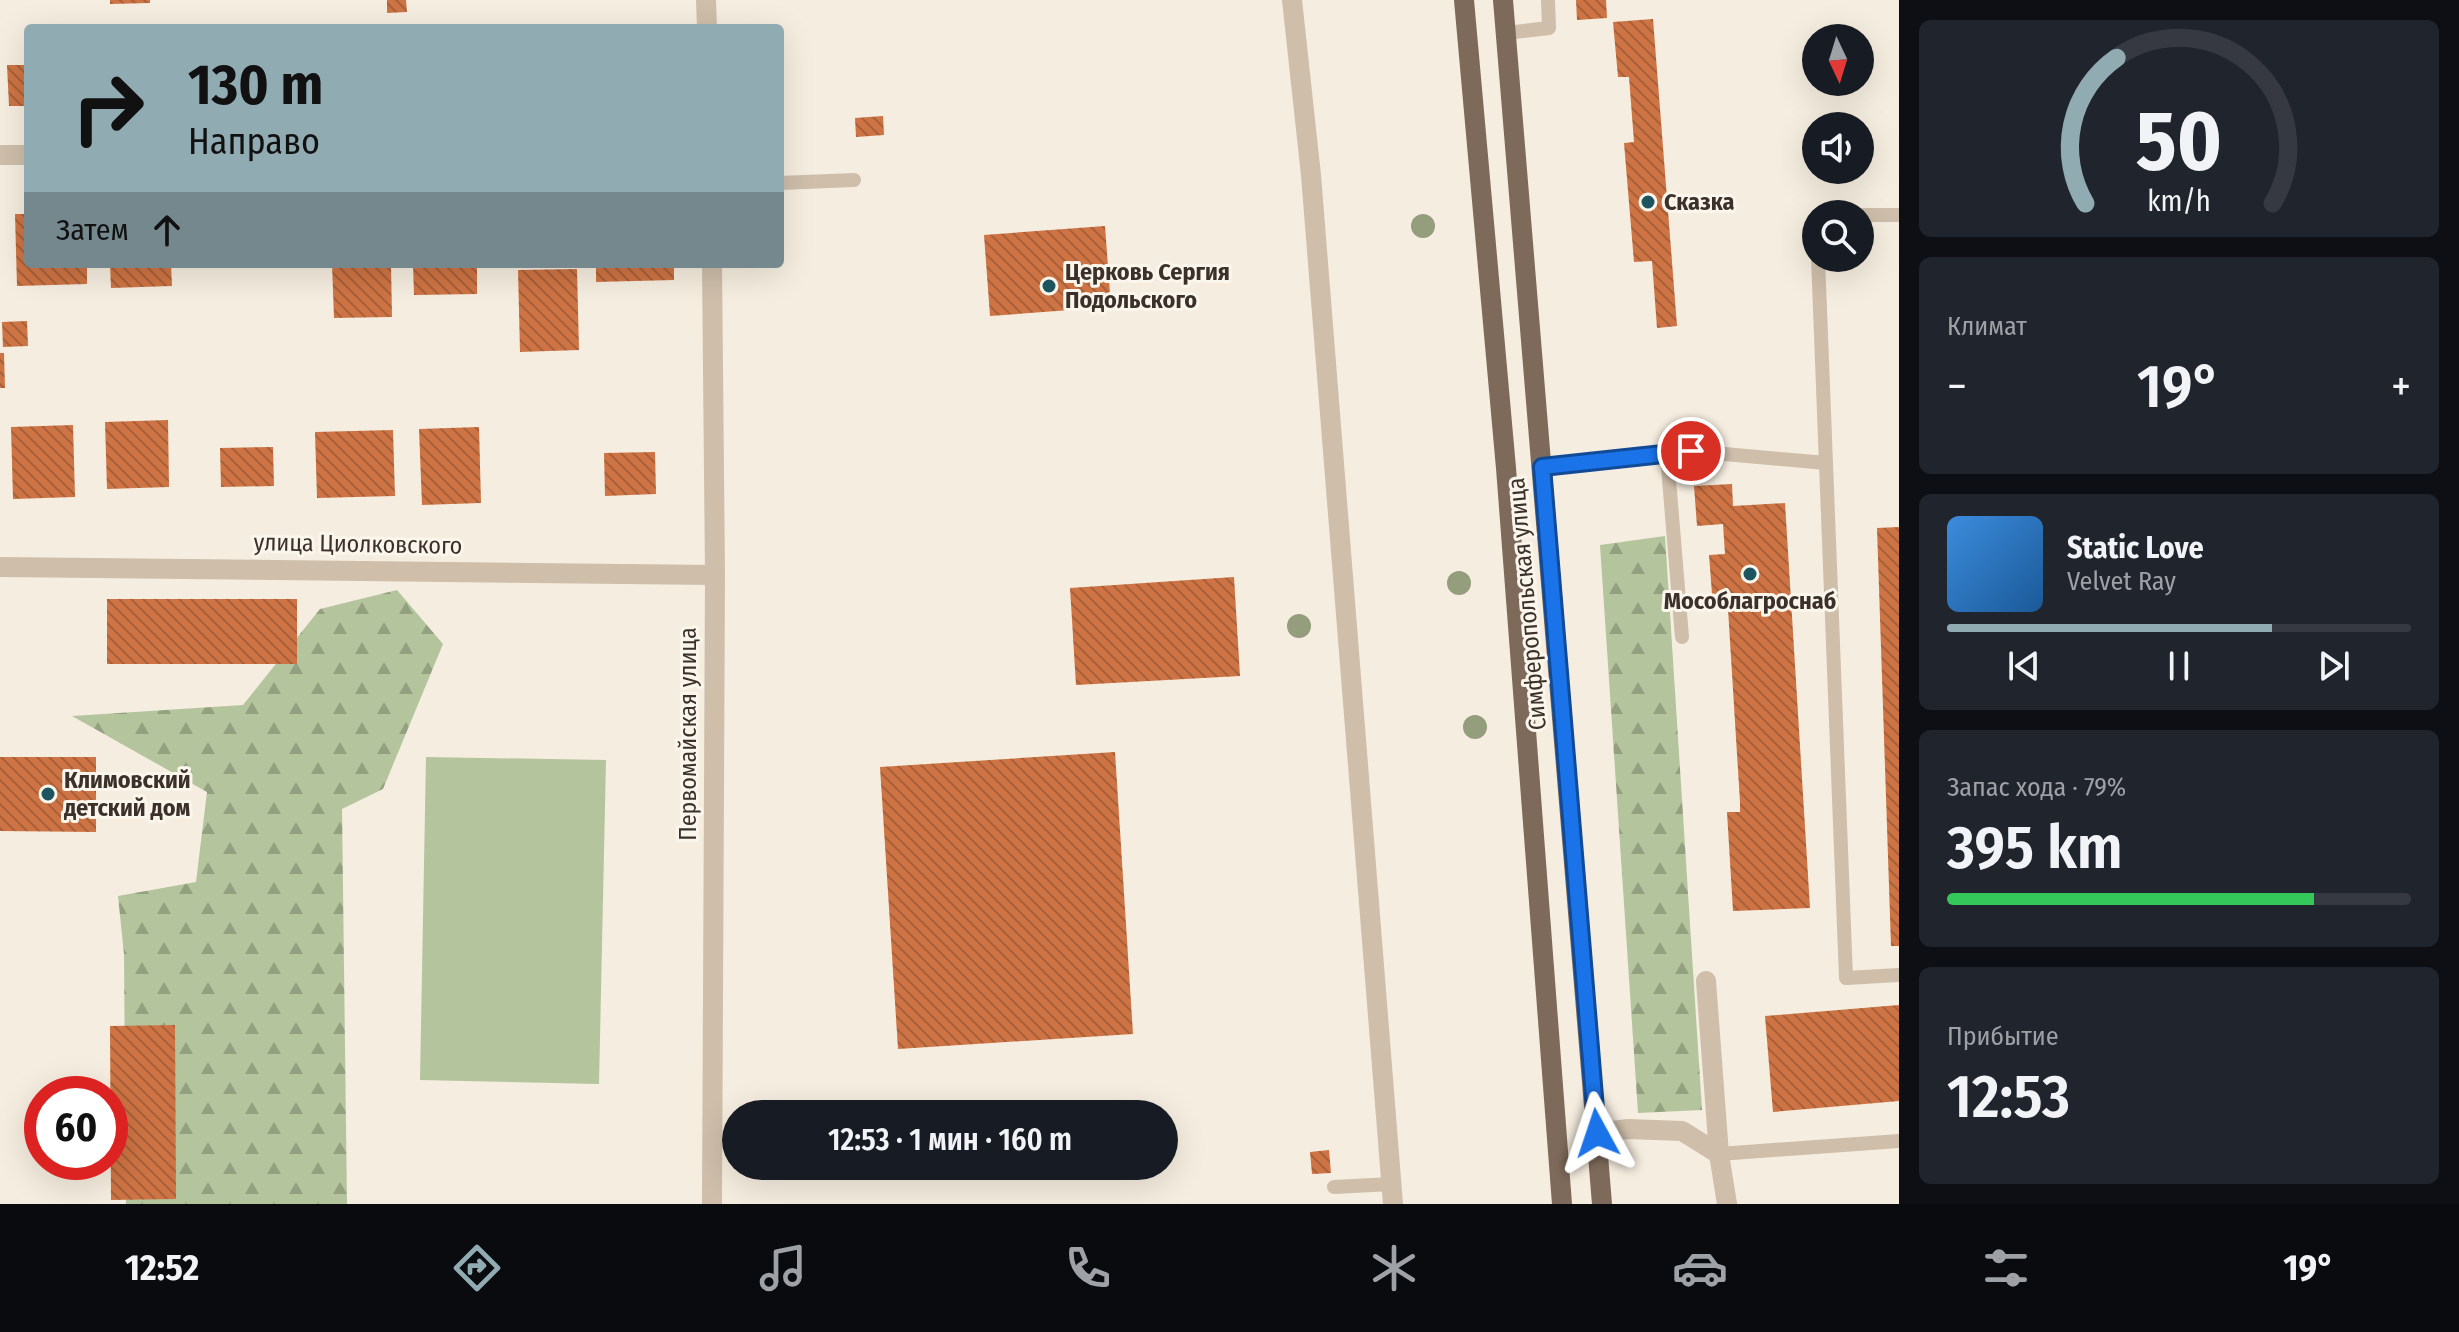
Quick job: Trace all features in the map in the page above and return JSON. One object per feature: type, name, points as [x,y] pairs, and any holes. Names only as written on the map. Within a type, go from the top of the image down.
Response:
[{"type":"main road","name":"Симферопольская улица","points":[[1464,0],[1506,468],[1562,1204]]},
{"type":"main road","name":"Симферопольская улица","points":[[1503,0],[1602,1204]]},
{"type":"street","points":[[706,0],[707,24]]},
{"type":"street","points":[[1292,0],[1311,175],[1392,1194]]},
{"type":"street","points":[[0,155],[24,155]]},
{"type":"street","name":"Первомайская улица","points":[[712,268],[715,575],[712,1204]]},
{"type":"street","name":"улица Циолковского","points":[[0,567],[715,575]]},
{"type":"street","points":[[1706,981],[1719,1154],[1727,1204]]},
{"type":"street","points":[[1597,1133],[1628,1129],[1682,1131],[1719,1154]]},
{"type":"lane","points":[[1506,33],[1549,28],[1548,0]]},
{"type":"lane","points":[[784,183],[854,180]]},
{"type":"lane","points":[[1874,215],[1899,215]]},
{"type":"lane","points":[[1819,272],[1846,978],[1899,975]]},
{"type":"lane","points":[[1542,467],[1691,451],[1826,463]]},
{"type":"lane","points":[[1667,455],[1682,637]]},
{"type":"lane","points":[[1719,1154],[1899,1141]]},
{"type":"lane","points":[[1334,1187],[1392,1194]]},
{"type":"green space","points":[[1665,536],[1702,1110],[1638,1113],[1600,545]]},
{"type":"green space","points":[[397,590],[443,644],[383,789],[342,809],[347,1204],[126,1204],[128,1076],[125,1076],[124,954],[118,896],[196,882],[207,792],[72,716],[243,705],[320,609]]},
{"type":"green space","points":[[426,757],[606,760],[599,1084],[420,1080]]},
{"type":"building","points":[[110,0],[150,0],[150,3],[110,4]]},
{"type":"building","points":[[387,0],[406,0],[407,12],[387,13]]},
{"type":"building","points":[[1576,0],[1606,0],[1607,18],[1577,20]]},
{"type":"building","name":"Сказка","points":[[1653,19],[1677,326],[1657,328],[1652,261],[1634,262],[1624,143],[1634,142],[1629,77],[1618,77],[1613,22]]},
{"type":"building","points":[[7,65],[24,65],[24,106],[9,106]]},
{"type":"building","points":[[883,116],[884,135],[856,137],[855,118]]},
{"type":"building","points":[[15,214],[24,214],[24,268],[87,268],[87,284],[17,286]]},
{"type":"building","name":"Церковь Сергия Подольского","points":[[1105,226],[1111,307],[990,316],[984,235]]},
{"type":"building","points":[[110,268],[171,268],[172,286],[111,288]]},
{"type":"building","points":[[332,268],[391,268],[392,317],[334,318]]},
{"type":"building","points":[[413,268],[477,268],[477,294],[414,295]]},
{"type":"building","points":[[596,268],[674,268],[674,280],[596,282]]},
{"type":"building","points":[[577,269],[579,350],[520,352],[518,270]]},
{"type":"building","points":[[27,321],[28,346],[3,347],[2,322]]},
{"type":"building","points":[[0,353],[4,353],[5,388],[0,388]]},
{"type":"building","points":[[168,420],[169,487],[107,489],[105,422]]},
{"type":"building","points":[[73,425],[75,497],[13,499],[11,427]]},
{"type":"building","points":[[479,427],[481,503],[422,505],[419,429]]},
{"type":"building","points":[[393,430],[395,496],[317,498],[315,432]]},
{"type":"building","points":[[273,447],[274,486],[221,487],[220,448]]},
{"type":"building","points":[[655,452],[656,494],[605,496],[604,453]]},
{"type":"building","points":[[1732,484],[1733,506],[1785,503],[1810,908],[1733,911],[1727,812],[1740,812],[1740,802],[1727,593],[1712,594],[1709,555],[1725,554],[1723,524],[1697,526],[1694,486]]},
{"type":"building","points":[[1899,527],[1899,946],[1891,946],[1877,528]]},
{"type":"building","points":[[1234,577],[1240,676],[1076,685],[1070,588]]},
{"type":"building","points":[[107,599],[297,599],[297,664],[107,664]]},
{"type":"building","points":[[1115,752],[1133,1034],[898,1049],[880,767]]},
{"type":"building","name":"Климовский детский дом","points":[[0,757],[96,757],[96,832],[0,831]]},
{"type":"building","points":[[1899,1005],[1899,1101],[1773,1112],[1765,1016]]},
{"type":"building","points":[[175,1025],[176,1199],[111,1200],[111,1180],[128,1180],[128,1076],[110,1076],[110,1026]]},
{"type":"building","points":[[1329,1150],[1331,1173],[1312,1174],[1310,1152]]},
{"type":"place","name":"Сказка","points":[[1648,202]]},
{"type":"place","name":"Церковь Сергия Подольского","points":[[1049,286]]},
{"type":"place","name":"Мособлагроснаб","points":[[1750,574]]},
{"type":"place","name":"Климовский детский дом","points":[[48,794]]},
{"type":"route","points":[[1597,1133],[1542,467],[1691,451]]}]
